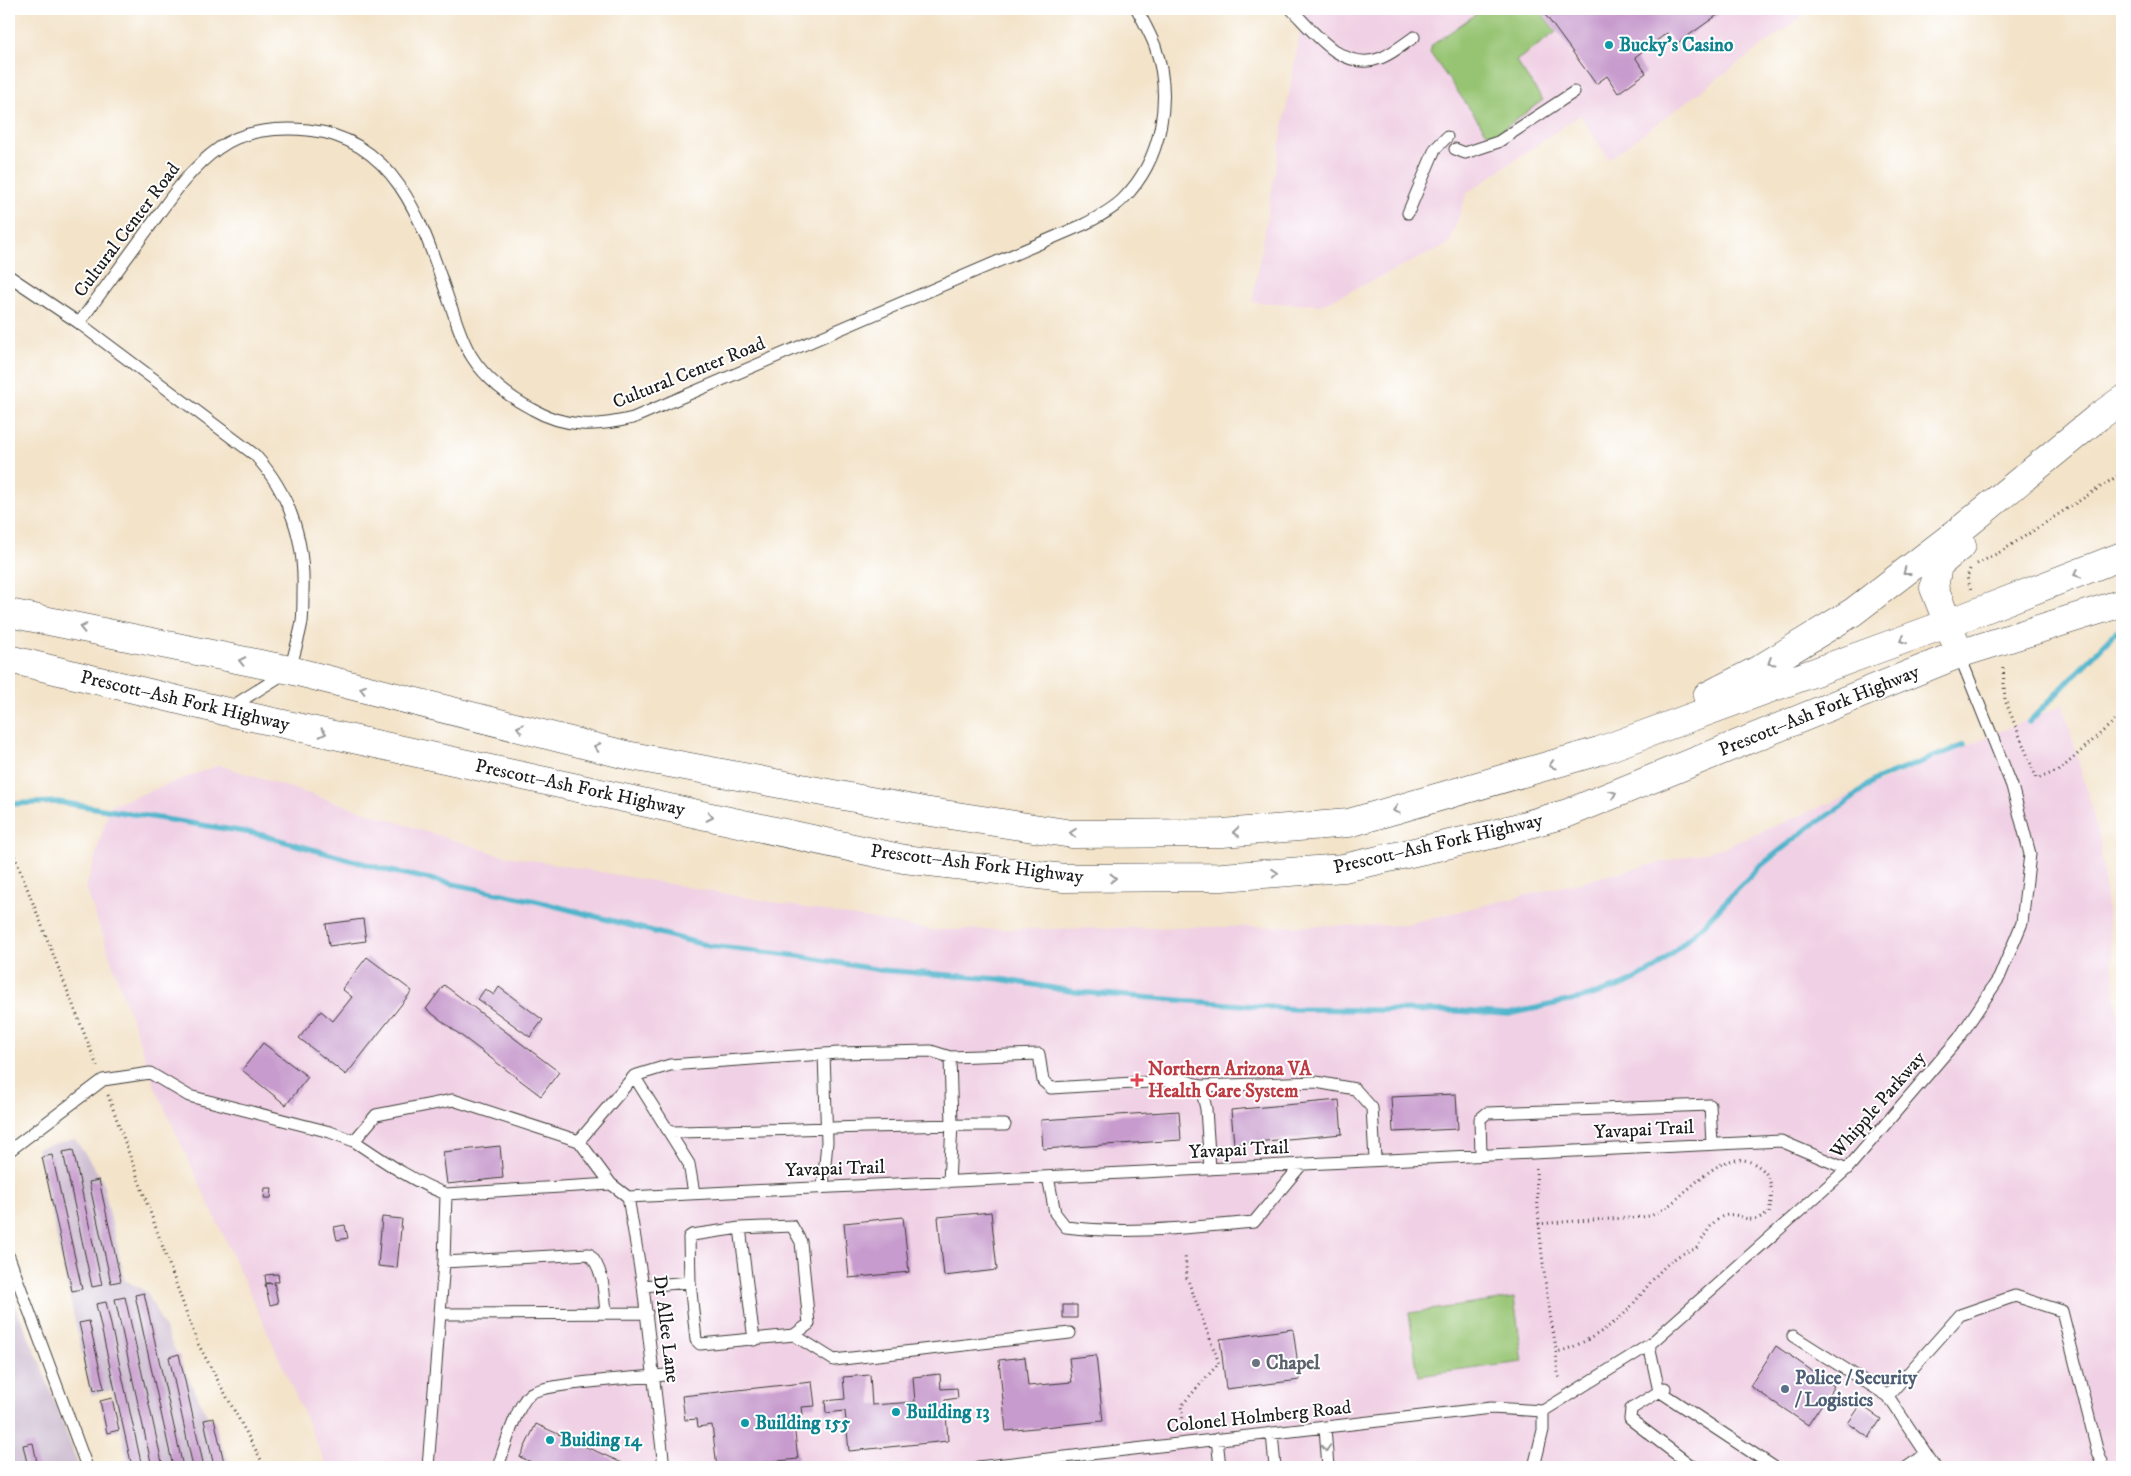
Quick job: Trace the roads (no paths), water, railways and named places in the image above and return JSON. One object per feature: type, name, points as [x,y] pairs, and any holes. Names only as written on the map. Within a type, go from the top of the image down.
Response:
[{"type":"main road","points":[[1599,751],[1758,670],[1853,612],[1965,526],[2098,416],[2122,400]]},
{"type":"main road","points":[[1959,654],[1949,623],[1934,588],[1938,565],[2109,424],[2122,408]]},
{"type":"main road","name":"Prescott–Ash Fork Highway","points":[[9,612],[290,670],[626,755],[924,811],[1072,834],[1222,833],[1349,823],[1599,751],[1949,623],[2122,556]]},
{"type":"main road","points":[[1959,654],[1990,636],[2122,588]]},
{"type":"main road","points":[[1959,654],[2122,603]]},
{"type":"main road","name":"Prescott–Ash Fork Highway","points":[[9,659],[224,711],[904,859],[1064,878],[1222,877],[1344,868],[1494,834],[1568,813],[1959,654]]},
{"type":"lane","name":"Cultural Center Road","points":[[290,670],[302,620],[304,576],[298,533],[282,491],[270,471],[255,455],[79,323],[186,177],[219,147],[241,137],[265,131],[293,129],[316,131],[358,146],[378,161],[394,178],[409,199],[423,228],[461,334],[472,358],[504,392],[540,414],[584,426],[607,424],[632,418],[1085,224],[1104,214],[1122,200],[1148,168],[1160,129],[1163,109],[1162,86],[1155,47],[1136,9]]},
{"type":"lane","points":[[1291,9],[1342,56],[1359,61],[1380,58],[1414,37]]},
{"type":"lane","points":[[1455,149],[1466,153],[1498,142],[1574,92]]},
{"type":"lane","points":[[1408,213],[1435,149],[1447,137]]},
{"type":"lane","points":[[9,276],[79,323]]},
{"type":"lane","name":"Whipple Parkway","points":[[1543,1411],[1649,1345],[1847,1169],[1959,1038],[1999,978],[2022,923],[2030,854],[2012,786],[1959,654]]},
{"type":"lane","points":[[224,711],[290,670]]},
{"type":"lane","points":[[579,1141],[634,1076],[670,1065],[824,1054],[932,1051],[950,1058],[1039,1054],[1043,1080],[1050,1088],[1183,1080],[1201,1086],[1316,1082],[1354,1089],[1372,1108],[1375,1160]]},
{"type":"lane","points":[[824,1054],[827,1127],[824,1187]]},
{"type":"lane","points":[[949,1182],[952,1124],[950,1058]]},
{"type":"lane","points":[[9,1151],[103,1080],[150,1073],[189,1096],[330,1132],[354,1141],[394,1169],[423,1185],[446,1194],[611,1184]]},
{"type":"lane","points":[[634,1076],[689,1164],[694,1193]]},
{"type":"lane","points":[[1201,1086],[1206,1108],[1210,1169]]},
{"type":"lane","points":[[354,1141],[376,1114],[454,1100],[579,1141],[611,1184],[628,1197]]},
{"type":"lane","points":[[1481,1155],[1480,1119],[1487,1113],[1710,1105],[1712,1144]]},
{"type":"lane","points":[[669,1132],[735,1132],[827,1127],[952,1124],[1005,1125]]},
{"type":"lane","name":"Yavapai Trail","points":[[628,1197],[1781,1141],[1847,1169]]},
{"type":"lane","points":[[1048,1176],[1055,1213],[1066,1227],[1094,1231],[1174,1229],[1254,1222],[1302,1164]]},
{"type":"lane","points":[[431,1466],[444,1262],[446,1194]]},
{"type":"lane","name":"Dr Allee Lane","points":[[628,1197],[647,1313],[660,1375],[664,1467]]},
{"type":"lane","points":[[792,1226],[801,1242],[808,1324],[794,1335],[700,1344],[696,1340],[690,1282],[689,1237],[740,1228],[792,1226]]},
{"type":"lane","points":[[740,1228],[754,1340]]},
{"type":"lane","points":[[444,1262],[589,1254],[597,1262],[601,1275],[606,1313]]},
{"type":"lane","points":[[9,1257],[87,1467]]},
{"type":"lane","points":[[643,1286],[690,1282]]},
{"type":"lane","points":[[1888,1396],[1960,1315],[2015,1296],[2062,1311],[2096,1450],[2104,1467]]},
{"type":"lane","points":[[440,1314],[647,1313]]},
{"type":"lane","points":[[794,1335],[834,1360],[1070,1333]]},
{"type":"lane","points":[[1793,1336],[1888,1396],[1935,1467]]},
{"type":"lane","points":[[1649,1345],[1663,1389],[1774,1467]]},
{"type":"lane","points":[[498,1467],[519,1410],[530,1393],[549,1387],[660,1375]]},
{"type":"lane","points":[[1663,1389],[1631,1409],[1630,1419],[1693,1467]]},
{"type":"lane","name":"Colonel Holmberg Road","points":[[978,1467],[1491,1408],[1543,1411]]},
{"type":"lane","points":[[1534,1467],[1543,1430],[1543,1411]]},
{"type":"lane","points":[[1325,1428],[1328,1467]]},
{"type":"lane","points":[[1272,1433],[1275,1467]]},
{"type":"lane","points":[[1217,1439],[1220,1467]]},
{"type":"lane","points":[[1907,1467],[1926,1454]]},
{"type":"waterway","points":[[2029,722],[2122,626]]},
{"type":"waterway","points":[[9,804],[58,802],[258,834],[390,871],[536,901],[709,946],[799,956],[880,970],[1000,979],[1076,992],[1293,1009],[1457,1011],[1509,1014],[1586,997],[1623,985],[1655,969],[1703,925],[1759,867],[1807,829],[1844,805],[1875,780],[1964,745]]},
{"type":"place","name":"Bucky's Casino","points":[[1609,45]]},
{"type":"place","name":"Northern Arizona VA Health Care System","points":[[1137,1080]]},
{"type":"place","name":"Chapel","points":[[1256,1363]]},
{"type":"place","name":"Police / Security / Logistics","points":[[1785,1389]]},
{"type":"place","name":"Building 13","points":[[896,1412]]},
{"type":"place","name":"Building 155","points":[[745,1423]]},
{"type":"place","name":"Buiding 14","points":[[550,1440]]}]
